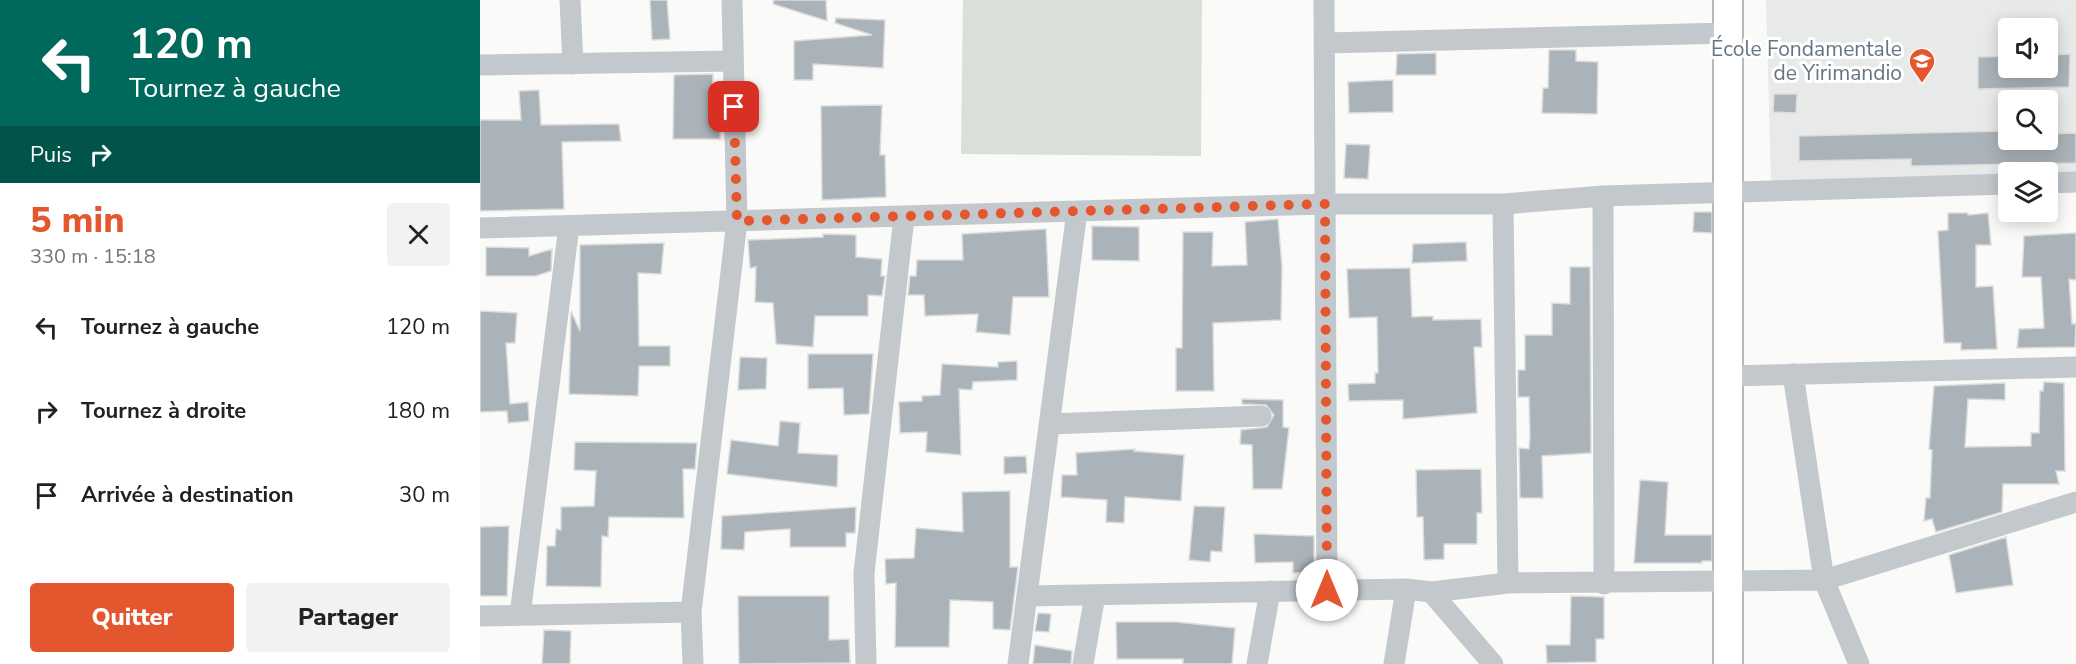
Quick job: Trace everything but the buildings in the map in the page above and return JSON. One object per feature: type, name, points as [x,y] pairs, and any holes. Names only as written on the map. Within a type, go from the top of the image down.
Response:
[{"type":"street","points":[[570,0],[573,64]]},
{"type":"street","points":[[693,664],[691,612],[737,221],[732,0]]},
{"type":"street","points":[[1324,0],[1327,590]]},
{"type":"street","points":[[1728,0],[1728,664]]},
{"type":"street","points":[[1324,43],[1728,33]]},
{"type":"street","points":[[480,65],[733,62]]},
{"type":"street","points":[[2058,183],[2076,182]]},
{"type":"street","points":[[480,228],[1325,204],[1503,204],[1603,196],[1998,184]]},
{"type":"street","points":[[1603,196],[1604,584]]},
{"type":"street","points":[[1503,204],[1508,583]]},
{"type":"street","points":[[1018,664],[1077,211]]},
{"type":"street","points":[[866,664],[864,573],[904,216]]},
{"type":"street","points":[[520,615],[569,226]]},
{"type":"street","points":[[1728,376],[2076,367]]},
{"type":"street","points":[[1793,375],[1824,580],[1859,664]]},
{"type":"street","points":[[1049,424],[1261,416]]},
{"type":"street","points":[[1027,596],[1406,589],[1431,592],[1508,583],[1604,584],[1824,580],[2076,502]]},
{"type":"street","points":[[1394,664],[1406,589]]},
{"type":"street","points":[[1257,664],[1269,591]]},
{"type":"street","points":[[1431,592],[1493,664]]},
{"type":"street","points":[[1083,664],[1095,595]]},
{"type":"street","points":[[480,616],[691,612]]},
{"type":"shaded area","points":[[963,0],[1202,0],[1201,156],[961,154]]},
{"type":"shaded area","name":"École Fondamentale de Yirimandio","points":[[1766,0],[2076,0],[2076,173],[2058,173],[2058,162],[1998,162],[1998,175],[1771,181]]},
{"type":"place","name":"École Fondamentale de Yirimandio","points":[[1922,84]]},
{"type":"route","points":[[734,107],[737,221],[1325,204],[1327,590]]}]
